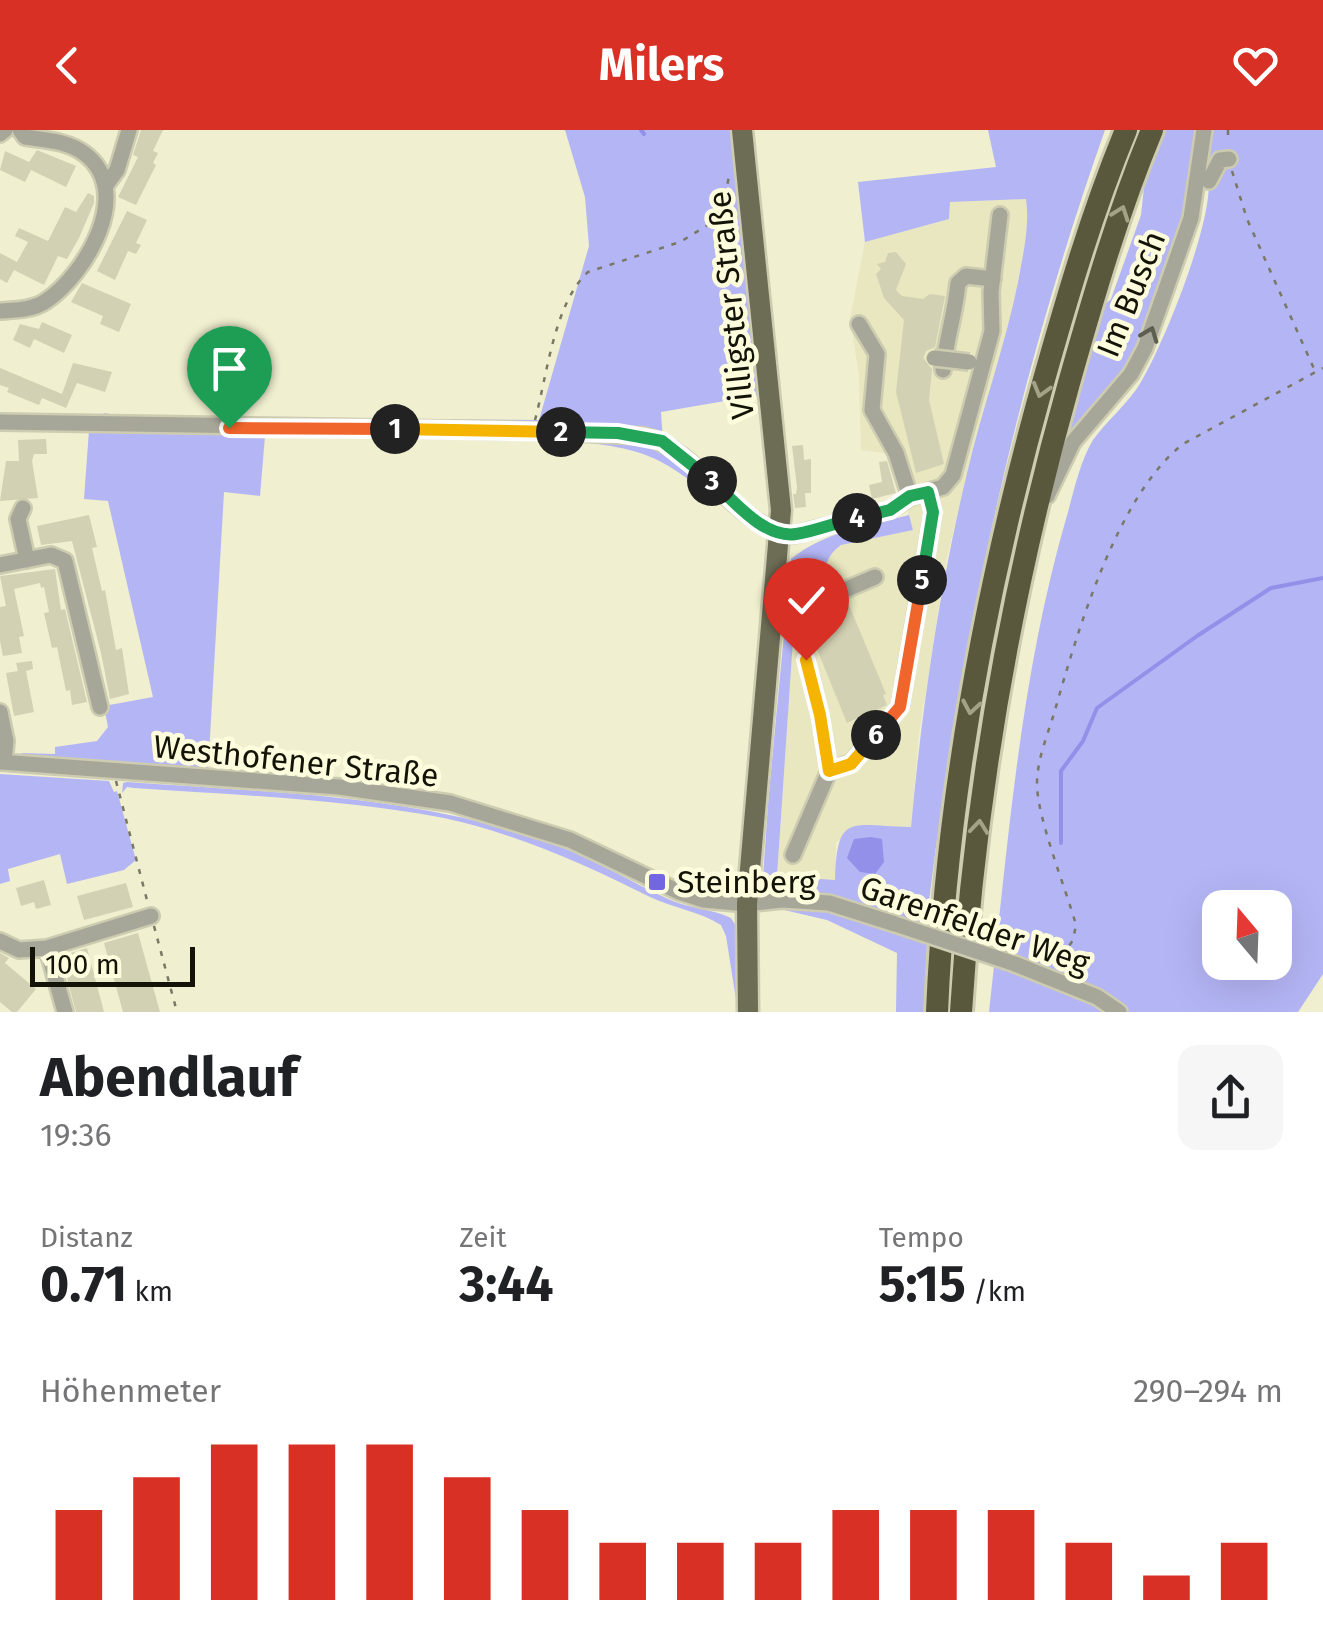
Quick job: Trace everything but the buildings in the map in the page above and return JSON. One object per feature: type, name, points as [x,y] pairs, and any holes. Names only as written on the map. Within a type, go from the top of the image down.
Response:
[{"type":"highway","points":[[938,1012],[940,954],[957,804],[990,602],[1025,447],[1068,296],[1126,130]]},
{"type":"highway","points":[[961,1012],[989,745],[1022,570],[1093,296],[1152,130]]},
{"type":"main road","name":"Villigster Straße","points":[[742,130],[780,486],[780,533],[748,904],[748,1012]]},
{"type":"street","points":[[20,130],[25,137],[58,141],[87,154],[106,185]]},
{"type":"street","points":[[0,311],[44,302],[77,270],[104,219],[106,185],[117,170],[129,130]]},
{"type":"street","name":"Im Busch","points":[[1022,570],[1035,545],[1047,496],[1073,442],[1131,374],[1145,348],[1190,218],[1204,130]]},
{"type":"street","points":[[1210,181],[1220,160],[1228,159]]},
{"type":"street","points":[[0,422],[618,433],[662,441],[680,452],[756,520],[780,533],[793,535],[890,510],[910,496],[943,487],[953,475],[976,363],[992,331],[1000,215]]},
{"type":"street","points":[[976,363],[938,364],[947,329],[954,322],[958,284],[966,276],[993,278]]},
{"type":"street","points":[[859,324],[877,354],[872,410],[896,454],[910,496]]},
{"type":"street","points":[[829,771],[851,764],[900,707],[933,512],[928,492]]},
{"type":"street","points":[[23,508],[18,519],[28,560]]},
{"type":"street","points":[[0,566],[51,556],[65,561],[100,707]]},
{"type":"street","points":[[847,589],[875,577]]},
{"type":"street","points":[[793,855],[829,771],[806,660]]},
{"type":"street","points":[[0,712],[6,741],[2,762]]},
{"type":"street","name":"Westhofener Straße","points":[[2,762],[339,787],[450,804],[570,840],[679,892],[748,904]]},
{"type":"street","name":"Garenfelder Weg","points":[[748,904],[782,900],[829,903],[1051,977],[1097,997],[1119,1012]]},
{"type":"street","points":[[0,941],[19,950],[47,948],[152,916]]},
{"type":"street","points":[[47,948],[65,1012]]},
{"type":"path","points":[[1228,130],[1228,159],[1247,218],[1315,373]]},
{"type":"path","points":[[532,431],[566,302],[581,279],[588,272],[680,242],[721,217],[731,165]]},
{"type":"path","points":[[1051,977],[1074,940],[1076,925],[1037,787],[1040,761],[1075,638],[1094,588],[1142,486],[1162,460],[1183,444],[1323,368]]},
{"type":"path","points":[[115,772],[117,792],[177,1012]]},
{"type":"shaded area","points":[[565,130],[735,130],[771,393],[661,412],[663,441],[102,422],[104,413],[127,417],[539,420],[589,246],[585,197]]},
{"type":"shaded area","points":[[988,130],[1105,130],[1042,327],[993,524],[954,723],[926,927],[860,904],[765,893],[768,804],[791,559],[832,536],[909,515],[913,530],[841,545],[828,560],[823,580],[796,596],[777,876],[835,880],[839,842],[851,827],[911,827],[926,693],[948,561],[973,449],[1013,306],[1027,210],[1026,199],[950,202],[949,219],[865,242],[858,182],[996,167]]},
{"type":"shaded area","points":[[1165,130],[1200,130],[1189,205],[1128,368],[1062,450],[1103,306],[1111,299],[1141,215],[1145,178]]},
{"type":"shaded area","points":[[1209,130],[1323,130],[1323,974],[1298,1012],[1126,1012],[1097,990],[1110,1012],[989,1012],[1027,697],[1075,485],[1089,448],[1141,382],[1162,340],[1202,227],[1209,182]]},
{"type":"shaded area","points":[[1026,199],[1029,224],[1005,345],[970,460],[946,562],[919,734],[911,827],[880,826],[836,842],[836,880],[777,877],[796,595],[823,580],[825,564],[841,545],[913,530],[891,454],[861,450],[859,375],[850,319],[865,242],[949,219],[950,202]]},
{"type":"shaded area","points":[[89,430],[623,438],[673,458],[711,496],[652,457],[582,442],[265,436],[260,496],[224,492],[208,772],[26,757],[21,753],[55,754],[55,747],[97,741],[108,727],[104,706],[153,697],[108,501],[84,499]]},
{"type":"shaded area","points":[[0,774],[109,781],[117,791],[136,860],[124,870],[67,884],[60,854],[8,869],[10,881],[0,884]]},
{"type":"shaded area","points":[[123,783],[293,793],[402,806],[510,830],[563,848],[674,902],[731,918],[737,928],[738,1012],[721,925],[523,841],[444,818],[367,806],[127,787],[122,793]]},
{"type":"shaded area","points":[[854,839],[882,839],[884,862],[875,874],[860,872],[847,858]]},
{"type":"shaded area","points":[[767,906],[830,907],[927,944],[924,1012],[896,1012],[897,953],[827,920]]},
{"type":"waterway","points":[[641,130],[644,134]]},
{"type":"waterway","points":[[1061,843],[1061,771],[1083,741],[1097,708],[1271,588],[1323,578]]},
{"type":"place","name":"Steinberg","points":[[657,882]]},
{"type":"route","points":[[229,428],[508,430],[644,436],[680,452],[756,520],[780,533],[793,535],[890,510],[910,496],[928,492],[933,512],[900,707],[851,764],[829,771],[806,660]]}]
